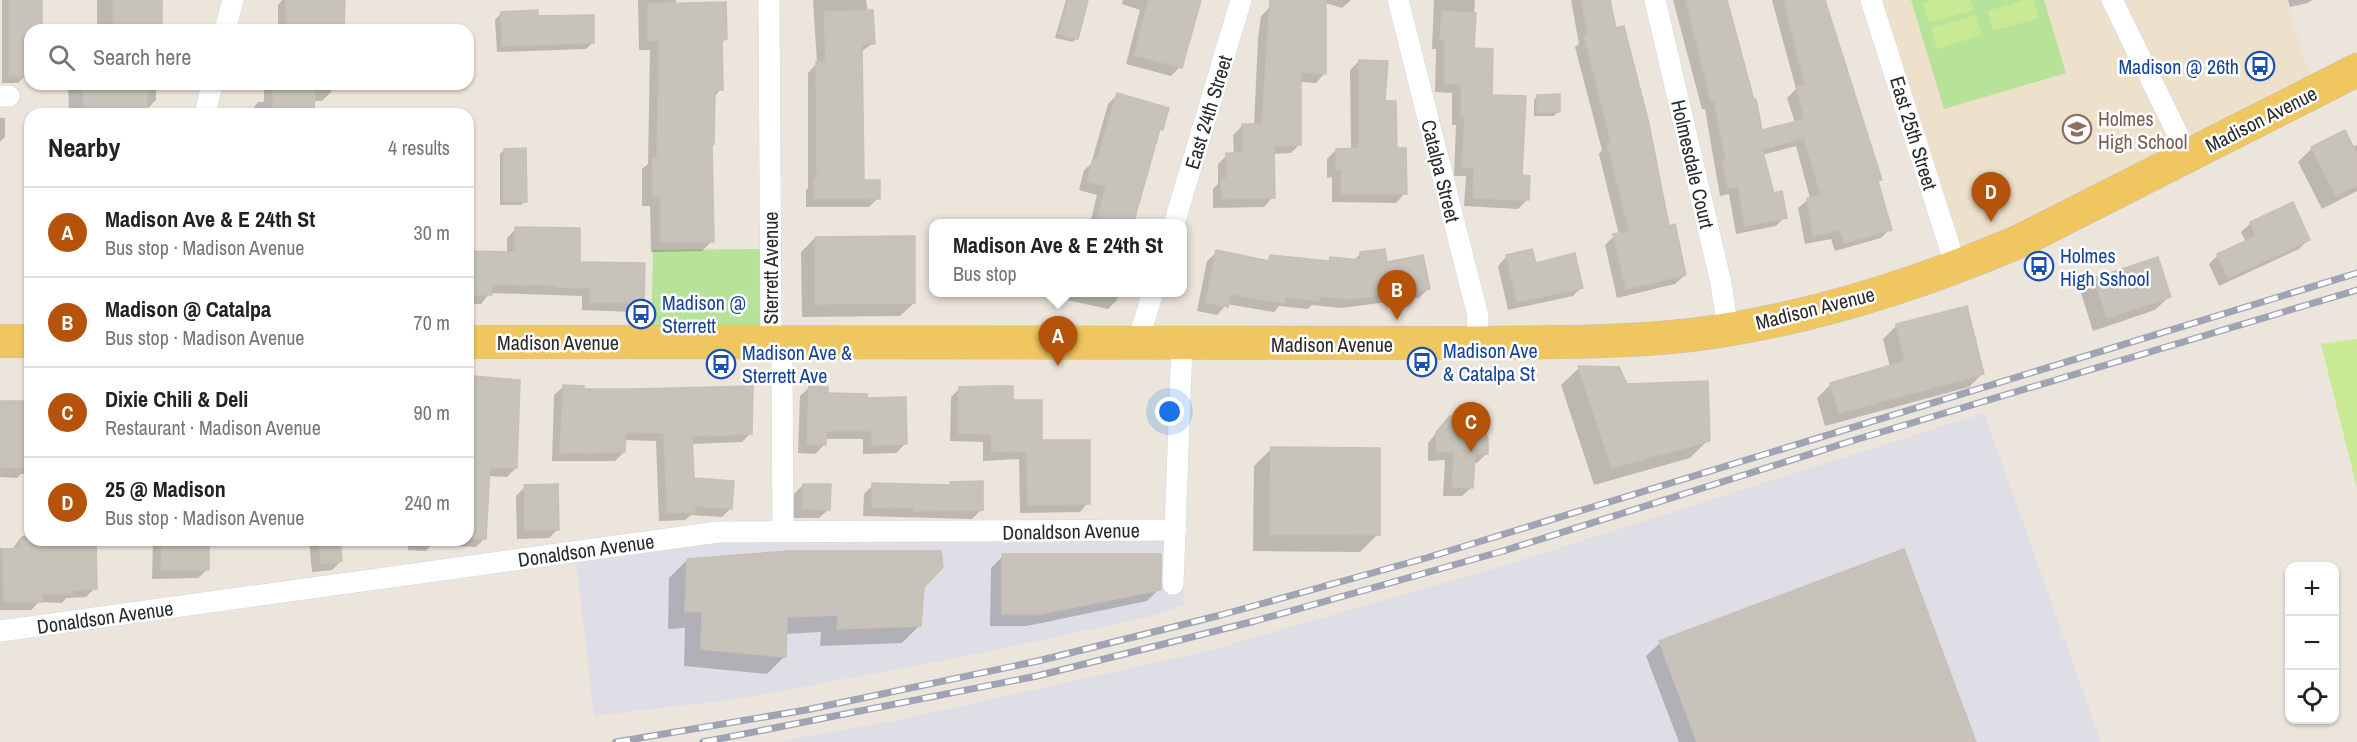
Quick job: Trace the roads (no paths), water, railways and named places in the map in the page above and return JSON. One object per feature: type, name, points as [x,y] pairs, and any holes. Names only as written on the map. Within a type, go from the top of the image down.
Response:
[{"type":"main road","name":"Madison Avenue","points":[[474,342],[1477,343],[1617,340],[1728,328],[1843,303],[1956,267],[2018,242],[2357,70]]},
{"type":"main road","points":[[0,341],[24,341]]},
{"type":"street","points":[[226,24],[232,0]]},
{"type":"street","name":"Sterrett Avenue","points":[[769,0],[771,343],[783,360],[783,531]]},
{"type":"street","name":"East 24th Street","points":[[1175,219],[1241,0]]},
{"type":"street","name":"Catalpa Street","points":[[1398,0],[1478,316],[1477,343]]},
{"type":"street","name":"Holmesdale Court","points":[[1655,0],[1721,283],[1728,328]]},
{"type":"street","name":"East 25th Street","points":[[1871,0],[1956,267]]},
{"type":"street","points":[[2112,0],[2188,155]]},
{"type":"street","points":[[206,108],[211,90]]},
{"type":"street","points":[[1137,344],[1151,297]]},
{"type":"street","points":[[1173,584],[1182,344]]},
{"type":"street","name":"Donaldson Avenue","points":[[0,631],[718,532],[1176,530]]},
{"type":"railway","points":[[616,742],[806,710],[1038,661],[1221,615],[1426,558],[2357,273]]},
{"type":"railway","points":[[703,742],[1037,676],[1255,621],[1503,551],[1858,439],[2357,290]]},
{"type":"place","name":"Madison @ 26th","points":[[2260,66]]},
{"type":"place","name":"Holmes High School","points":[[2077,129]]},
{"type":"place","name":"25 @ Madison","points":[[1991,222]]},
{"type":"place","name":"Holmes High Sshool","points":[[2039,266]]},
{"type":"place","name":"Madison @ Sterrett","points":[[641,314]]},
{"type":"place","name":"Madison @ Catalpa","points":[[1397,320]]},
{"type":"place","name":"Madison Ave & Catalpa St","points":[[1422,362]]},
{"type":"place","name":"Madison Ave & Sterrett Ave","points":[[721,364]]},
{"type":"place","name":"Madison Ave & E 24th St","points":[[1058,366]]},
{"type":"place","name":"Dixie Chili & Deli","points":[[1471,452]]}]
